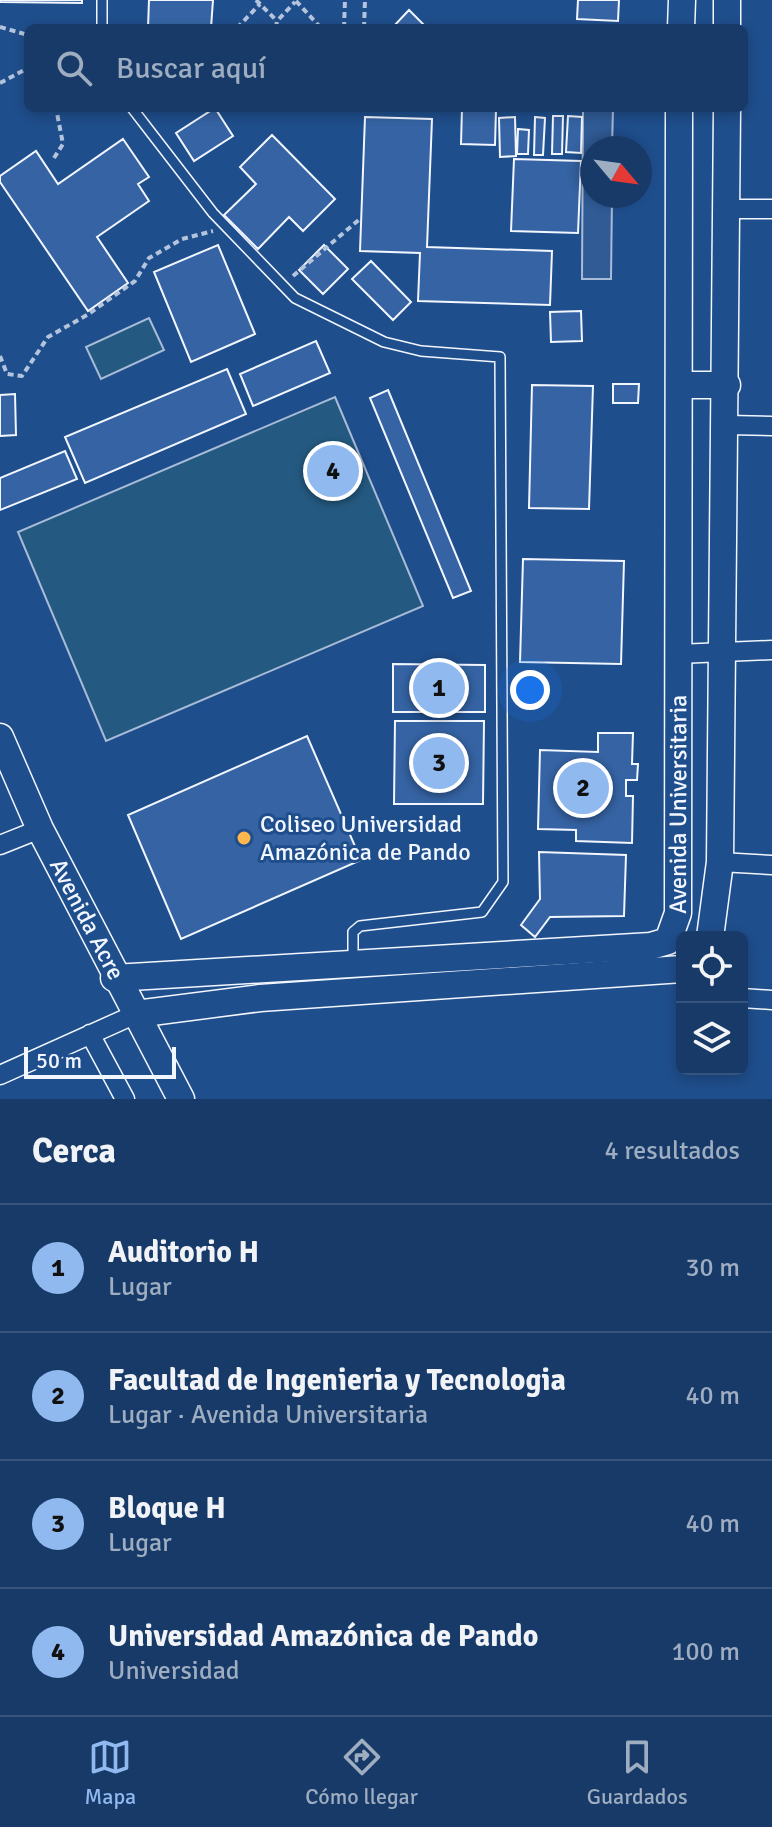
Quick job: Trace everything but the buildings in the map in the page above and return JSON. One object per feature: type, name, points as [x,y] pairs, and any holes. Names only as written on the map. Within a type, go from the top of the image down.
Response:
[{"type":"main road","points":[[681,24],[682,0]]},
{"type":"main road","points":[[727,0],[727,24]]},
{"type":"main road","name":"Avenida Universitaria","points":[[114,978],[473,954],[651,946],[675,948],[678,913],[681,385],[679,112]]},
{"type":"main road","name":"Avenida Universitaria","points":[[711,931],[720,862],[727,425],[727,112]]},
{"type":"main road","points":[[681,385],[727,385]]},
{"type":"main road","name":"Avenida Acre","points":[[0,737],[40,829],[114,978],[181,1099]]},
{"type":"main road","points":[[473,954],[477,985]]},
{"type":"main road","points":[[136,1014],[260,998],[676,969]]},
{"type":"street","points":[[728,209],[772,209]]},
{"type":"street","points":[[727,425],[772,426]]},
{"type":"street","points":[[678,654],[772,650]]},
{"type":"street","points":[[0,845],[40,829]]},
{"type":"street","points":[[720,862],[772,865]]},
{"type":"street","points":[[748,998],[772,1000]]},
{"type":"street","points":[[0,1075],[136,1014]]},
{"type":"street","points":[[90,1034],[125,1099]]},
{"type":"lane","points":[[102,0],[102,24]]},
{"type":"lane","points":[[135,112],[227,227],[295,298],[384,342],[421,351],[500,357],[503,882],[482,912],[360,926],[353,932],[353,993]]},
{"type":"path","points":[[344,24],[345,0]]},
{"type":"path","points":[[364,24],[365,0]]},
{"type":"path","points":[[277,24],[296,1],[317,24]]},
{"type":"path","points":[[240,24],[258,2],[277,21]]},
{"type":"path","points":[[0,27],[24,34]]},
{"type":"path","points":[[0,83],[24,70]]},
{"type":"path","points":[[54,158],[63,144],[57,112]]},
{"type":"path","points":[[283,285],[361,218]]},
{"type":"path","points":[[0,356],[7,374],[22,376],[48,337],[87,315],[135,281],[149,258],[182,239],[227,227]]},
{"type":"shaded area","points":[[583,112],[613,112],[612,136],[583,136]]},
{"type":"shaded area","points":[[582,208],[612,208],[611,279],[582,279]]},
{"type":"shaded area","points":[[149,318],[164,350],[101,379],[86,347]]},
{"type":"shaded area","points":[[335,397],[423,606],[106,741],[18,532]]},
{"type":"place","name":"Universidad Amazónica de Pando","points":[[333,471]]},
{"type":"place","name":"Auditorio H","points":[[439,688]]},
{"type":"place","name":"Bloque H","points":[[439,763]]},
{"type":"place","name":"Facultad de Ingenieria y Tecnologia","points":[[583,788]]},
{"type":"place","name":"Coliseo Universidad Amazónica de Pando","points":[[244,838]]}]
